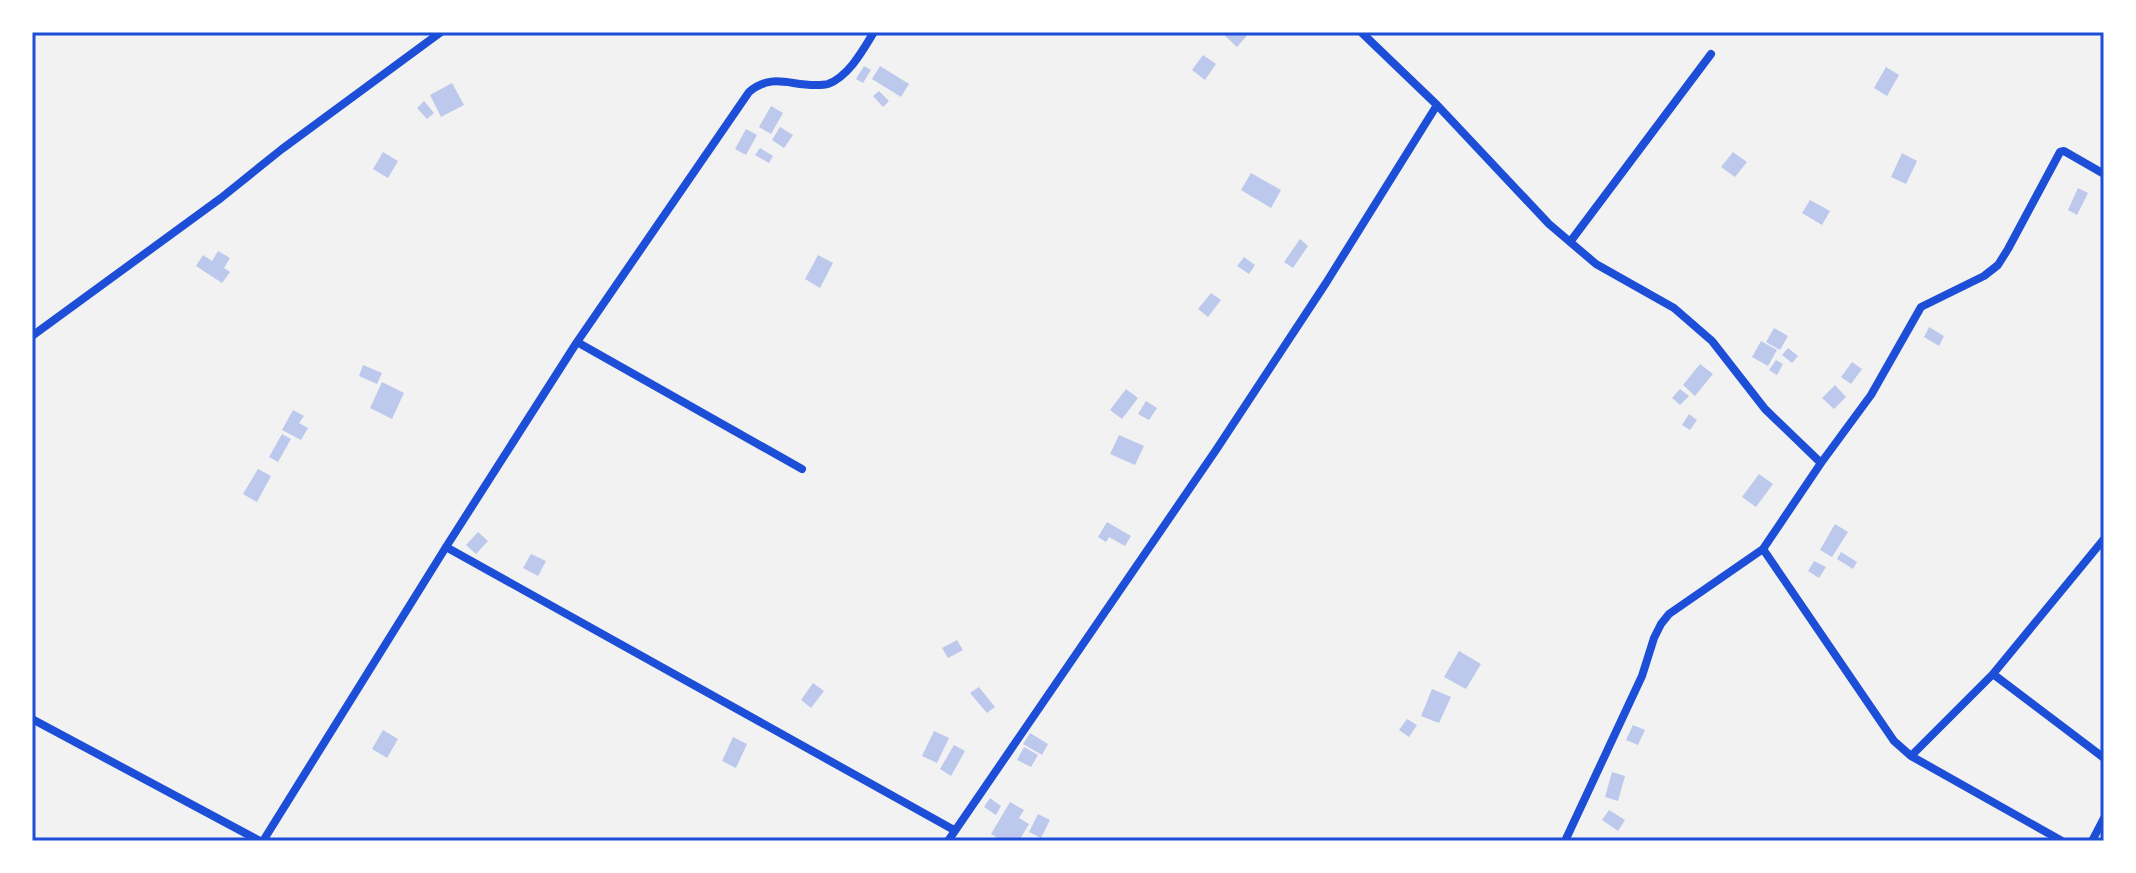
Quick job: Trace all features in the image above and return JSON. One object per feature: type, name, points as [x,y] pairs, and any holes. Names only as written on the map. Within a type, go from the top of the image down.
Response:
[{"type":"street","points":[[32,336],[441,32]]},
{"type":"street","points":[[32,719],[262,841],[577,342],[749,92],[761,82],[826,85],[845,73],[874,32]]},
{"type":"street","points":[[1368,34],[1549,224],[1596,264],[1674,308],[1712,341],[1765,409],[1821,463]]},
{"type":"street","points":[[1570,242],[1711,54]]},
{"type":"street","points":[[948,841],[1216,450],[1326,283],[1437,105]]},
{"type":"street","points":[[1565,841],[1642,676],[1654,638],[1669,614],[1763,549],[1871,395],[1921,307],[1984,276],[1998,265],[2060,152],[2064,151],[2104,174]]},
{"type":"street","points":[[577,342],[802,469]]},
{"type":"street","points":[[1911,756],[1993,674],[2104,539]]},
{"type":"street","points":[[446,547],[954,830]]},
{"type":"street","points":[[1763,549],[1894,741],[1911,756],[2062,841]]},
{"type":"street","points":[[1993,674],[2104,758]]},
{"type":"street","points":[[2092,841],[2104,818]]},
{"type":"building","points":[[1221,32],[1250,32],[1237,47]]},
{"type":"building","points":[[1203,55],[1216,64],[1205,80],[1192,70]]},
{"type":"building","points":[[864,66],[871,70],[863,83],[856,79]]},
{"type":"building","points":[[880,66],[909,84],[901,97],[872,79]]},
{"type":"building","points":[[1886,67],[1899,75],[1887,96],[1874,88]]},
{"type":"building","points":[[452,83],[464,105],[441,117],[430,95]]},
{"type":"building","points":[[879,91],[889,101],[883,107],[873,96]]},
{"type":"building","points":[[424,101],[434,113],[427,119],[417,108]]},
{"type":"building","points":[[771,106],[783,113],[771,134],[759,127]]},
{"type":"building","points":[[780,127],[793,135],[784,148],[772,140]]},
{"type":"building","points":[[746,129],[757,135],[746,155],[735,149]]},
{"type":"building","points":[[760,148],[773,156],[769,163],[755,155]]},
{"type":"building","points":[[383,152],[398,161],[388,178],[373,169]]},
{"type":"building","points":[[1733,152],[1747,162],[1735,177],[1721,167]]},
{"type":"building","points":[[1902,153],[1917,161],[1906,184],[1891,177]]},
{"type":"building","points":[[1251,173],[1281,190],[1271,208],[1241,190]]},
{"type":"building","points":[[2078,188],[2088,193],[2077,215],[2068,210]]},
{"type":"building","points":[[1810,200],[1830,211],[1822,225],[1802,213]]},
{"type":"building","points":[[1300,239],[1308,246],[1293,268],[1284,262]]},
{"type":"building","points":[[218,251],[230,258],[224,268],[230,272],[222,283],[196,266],[203,255],[212,261]]},
{"type":"building","points":[[818,255],[833,263],[820,288],[805,279]]},
{"type":"building","points":[[1244,257],[1255,265],[1249,274],[1237,266]]},
{"type":"building","points":[[1211,293],[1221,300],[1208,317],[1198,309]]},
{"type":"building","points":[[1929,327],[1944,336],[1939,346],[1924,337]]},
{"type":"building","points":[[1774,328],[1788,336],[1780,350],[1766,342]]},
{"type":"building","points":[[1761,341],[1777,350],[1768,366],[1752,357]]},
{"type":"building","points":[[1788,348],[1798,356],[1792,363],[1782,355]]},
{"type":"building","points":[[1776,360],[1783,364],[1777,375],[1769,370]]},
{"type":"building","points":[[1852,362],[1862,369],[1851,384],[1841,377]]},
{"type":"building","points":[[1700,364],[1713,374],[1695,396],[1683,385]]},
{"type":"building","points":[[363,365],[382,373],[377,384],[359,376]]},
{"type":"building","points":[[382,382],[404,393],[392,419],[370,408]]},
{"type":"building","points":[[1835,385],[1846,397],[1834,409],[1822,398]]},
{"type":"building","points":[[1126,389],[1138,398],[1122,419],[1110,410]]},
{"type":"building","points":[[1680,389],[1689,396],[1680,405],[1672,398]]},
{"type":"building","points":[[1146,401],[1157,408],[1149,420],[1138,414]]},
{"type":"building","points":[[293,410],[304,416],[299,423],[308,428],[301,440],[282,430]]},
{"type":"building","points":[[1689,414],[1697,420],[1690,430],[1682,425]]},
{"type":"building","points":[[282,434],[291,439],[278,462],[269,457]]},
{"type":"building","points":[[1119,435],[1144,446],[1135,465],[1110,454]]},
{"type":"building","points":[[258,469],[271,476],[257,502],[243,494]]},
{"type":"building","points":[[1759,474],[1773,484],[1756,507],[1742,497]]},
{"type":"building","points":[[1107,522],[1131,536],[1125,546],[1109,537],[1106,542],[1098,537]]},
{"type":"building","points":[[1835,524],[1848,532],[1832,557],[1820,550]]},
{"type":"building","points":[[478,532],[488,541],[476,554],[466,545]]},
{"type":"building","points":[[1841,552],[1857,562],[1853,569],[1837,559]]},
{"type":"building","points":[[531,554],[546,561],[538,576],[523,568]]},
{"type":"building","points":[[1814,561],[1826,567],[1819,578],[1808,571]]},
{"type":"building","points":[[957,640],[963,650],[948,658],[942,648]]},
{"type":"building","points":[[1459,651],[1481,664],[1466,689],[1444,677]]},
{"type":"building","points":[[813,683],[824,691],[811,708],[801,700]]},
{"type":"building","points":[[979,687],[995,707],[987,713],[970,693]]},
{"type":"building","points":[[1432,689],[1451,697],[1439,723],[1421,716]]},
{"type":"building","points":[[1407,719],[1417,725],[1409,737],[1399,730]]},
{"type":"building","points":[[1633,725],[1645,730],[1638,745],[1626,740]]},
{"type":"building","points":[[383,730],[398,739],[387,758],[372,749]]},
{"type":"building","points":[[934,731],[949,738],[937,763],[922,756]]},
{"type":"building","points":[[1030,733],[1048,744],[1042,755],[1023,744]]},
{"type":"building","points":[[733,737],[747,744],[736,768],[722,761]]},
{"type":"building","points":[[954,745],[965,751],[951,776],[940,769]]},
{"type":"building","points":[[1024,747],[1038,755],[1031,767],[1017,760]]},
{"type":"building","points":[[1612,772],[1625,776],[1618,801],[1605,797]]},
{"type":"building","points":[[990,798],[1001,806],[996,815],[984,807]]},
{"type":"building","points":[[1010,802],[1024,810],[1019,818],[1029,824],[1019,841],[1003,841],[991,834]]},
{"type":"building","points":[[1609,810],[1625,820],[1618,831],[1602,820]]},
{"type":"building","points":[[1038,814],[1050,820],[1041,838],[1029,832]]}]
